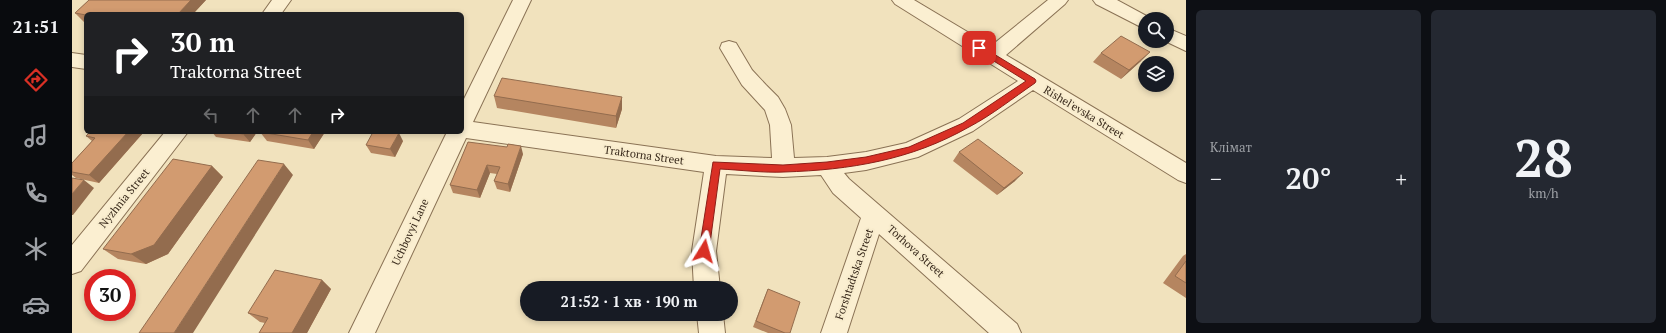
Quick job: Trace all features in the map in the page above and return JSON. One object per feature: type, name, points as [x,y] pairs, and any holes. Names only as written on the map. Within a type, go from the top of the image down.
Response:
[{"type":"street","points":[[273,12],[282,0]]},
{"type":"street","points":[[464,120],[522,0]]},
{"type":"street","name":"Rishel'evska Street","points":[[901,0],[1186,174]]},
{"type":"street","points":[[992,56],[1059,0]]},
{"type":"street","points":[[1102,0],[1138,18]]},
{"type":"street","points":[[1174,38],[1186,44]]},
{"type":"street","points":[[729,48],[758,91],[770,101],[778,119],[782,135],[783,168]]},
{"type":"street","points":[[72,60],[84,62]]},
{"type":"street","points":[[827,166],[866,161],[910,150],[966,125],[1032,81]]},
{"type":"street","name":"Traktorna Street","points":[[464,129],[716,165],[783,168],[827,166]]},
{"type":"street","name":"Nyzhnia Street","points":[[72,263],[175,134]]},
{"type":"street","name":"Uchbovyi Lane","points":[[362,333],[457,134]]},
{"type":"street","points":[[706,281],[704,251],[716,165]]},
{"type":"street","name":"Torhova Street","points":[[827,166],[841,186],[1008,333]]},
{"type":"street","name":"Forshtadtska Street","points":[[834,333],[874,214]]},
{"type":"street","points":[[711,321],[712,333]]},
{"type":"building","points":[[89,0],[191,0],[180,12],[84,12],[84,15],[75,13]]},
{"type":"building","points":[[1121,36],[1138,45],[1138,48],[1143,48],[1150,52],[1145,56],[1138,56],[1138,62],[1129,70],[1101,53]]},
{"type":"building","points":[[502,78],[622,97],[616,116],[494,96]]},
{"type":"building","points":[[88,134],[126,134],[89,175],[72,172],[72,163],[95,138],[86,136]]},
{"type":"building","points":[[272,134],[312,134],[308,140]]},
{"type":"building","points":[[372,134],[398,134],[390,149],[366,145]]},
{"type":"building","points":[[978,139],[1023,173],[1004,188],[959,152]]},
{"type":"building","points":[[468,142],[507,147],[508,144],[521,146],[508,184],[494,181],[500,167],[487,165],[477,190],[450,185]]},
{"type":"building","points":[[173,159],[212,166],[154,245],[131,254],[103,249]]},
{"type":"building","points":[[258,160],[284,164],[174,333],[139,333]]},
{"type":"building","points":[[72,178],[84,180],[72,194]]},
{"type":"building","points":[[1186,261],[1186,283],[1175,276]]},
{"type":"building","points":[[275,270],[322,280],[292,333],[259,333],[268,318],[248,313]]},
{"type":"building","points":[[768,289],[800,302],[790,333],[785,333],[756,321]]},
{"type":"route","points":[[704,251],[716,165],[783,168],[827,166],[866,161],[910,150],[966,125],[1032,81],[979,48]]}]
